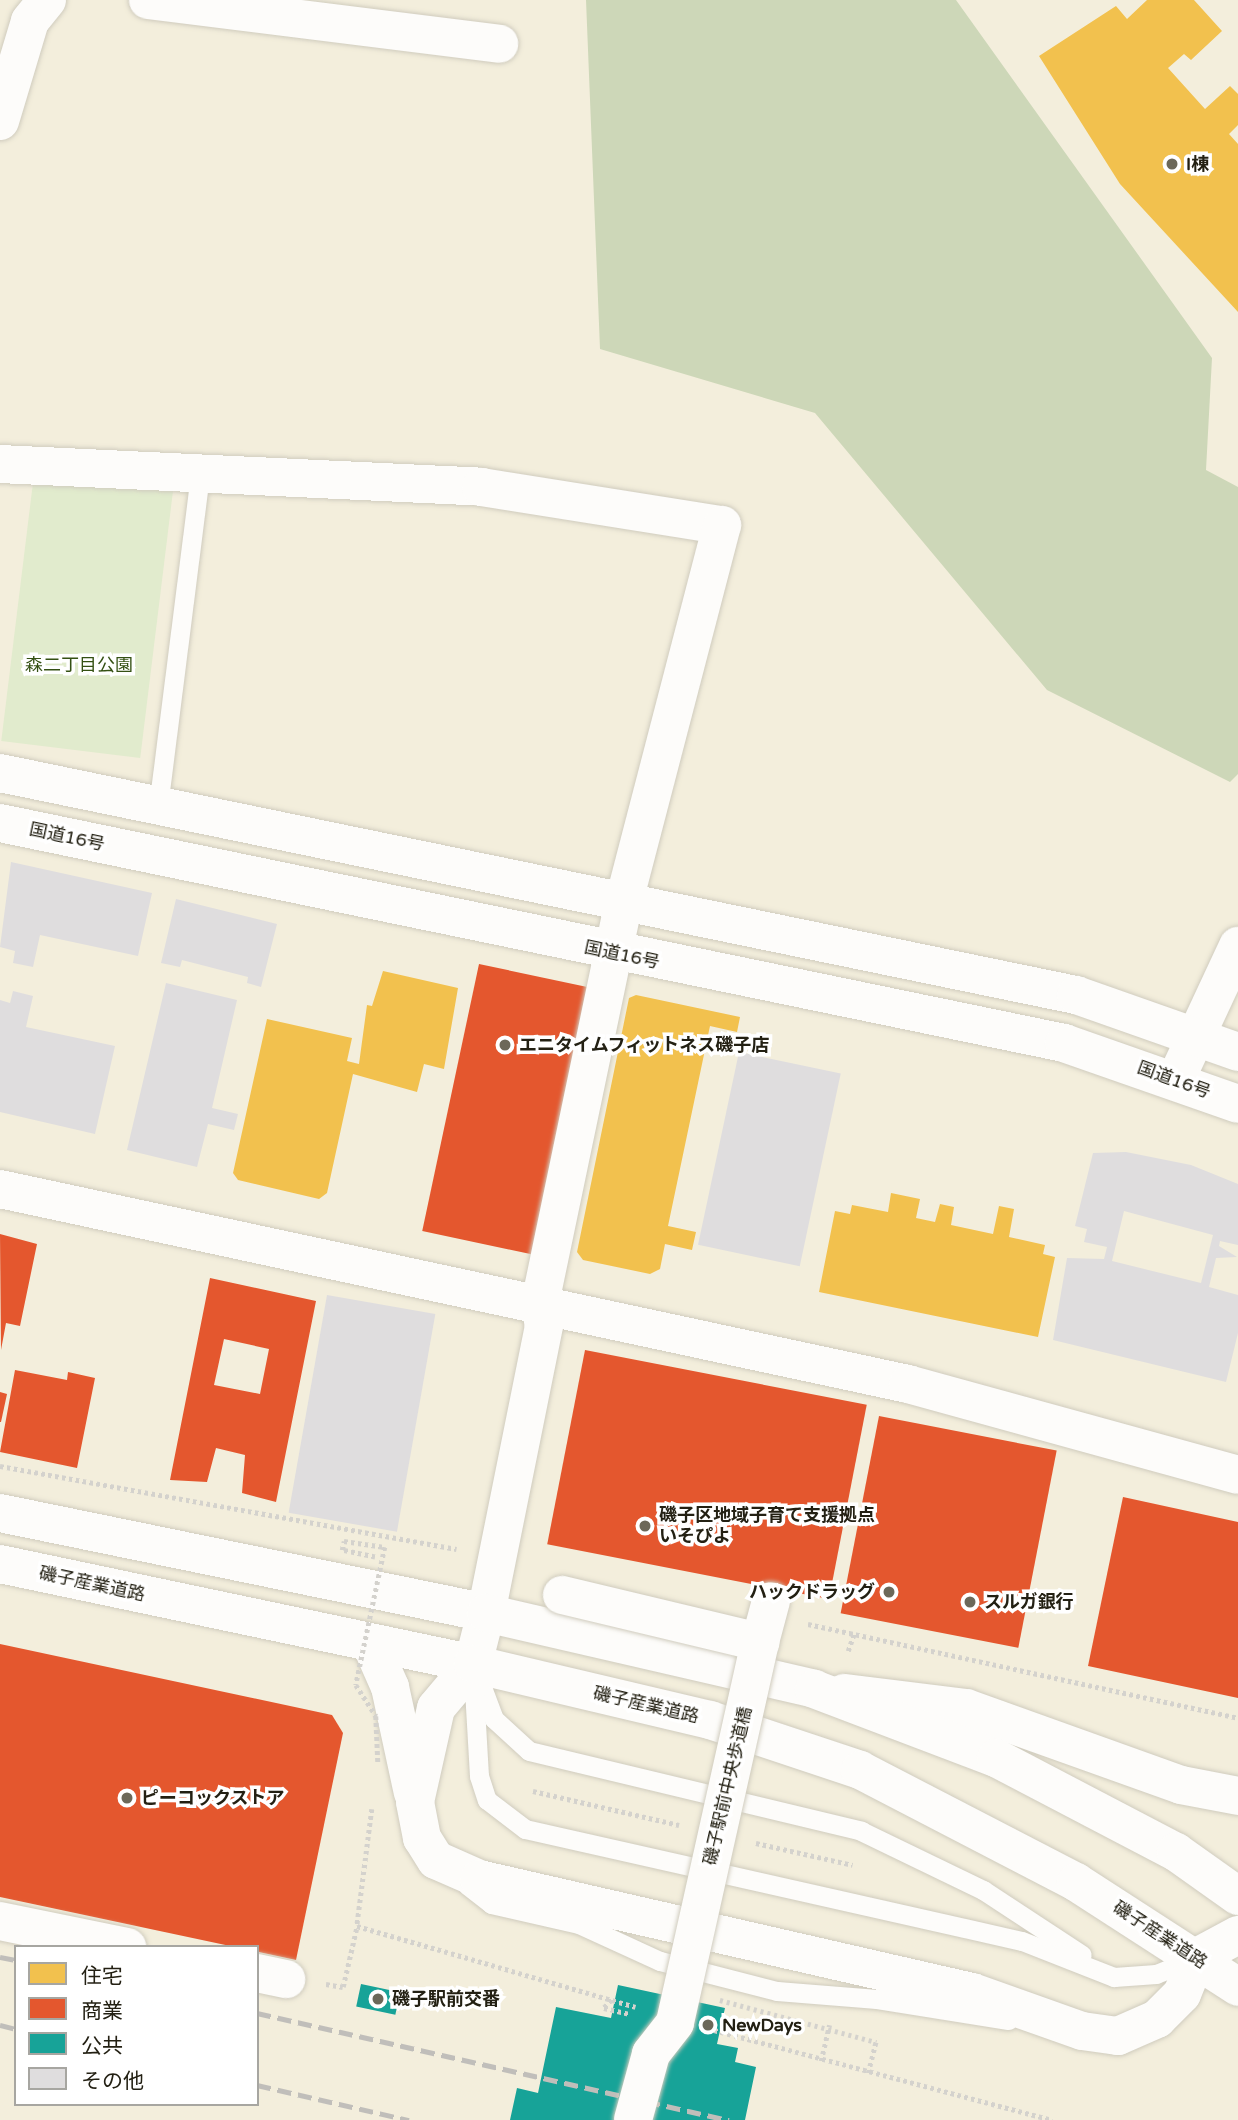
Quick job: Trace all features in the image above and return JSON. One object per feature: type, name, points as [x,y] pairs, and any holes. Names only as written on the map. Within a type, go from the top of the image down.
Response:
[{"type":"main road","points":[[0,121],[30,22],[47,0]]},
{"type":"main road","points":[[148,0],[499,44]]},
{"type":"main road","points":[[0,464],[481,487],[722,526],[624,901],[540,1302],[544,1326],[486,1613],[473,1664],[436,1707],[415,1802]]},
{"type":"main road","points":[[0,772],[158,807],[1076,995],[1198,1035],[1238,1052]]},
{"type":"main road","name":"国道16号","points":[[0,823],[615,954],[1064,1043],[1176,1080],[1238,1104]]},
{"type":"main road","points":[[1176,1080],[1238,946]]},
{"type":"main road","points":[[0,1189],[540,1302],[921,1387],[1238,1475]]},
{"type":"main road","points":[[0,1513],[486,1613],[814,1689],[966,1708],[1181,1785],[1238,1796]]},
{"type":"main road","name":"磯子産業道路","points":[[0,1564],[473,1664],[710,1720],[860,1770],[984,1830],[1197,1957],[1238,1987]]},
{"type":"main road","points":[[562,1595],[760,1642]]},
{"type":"main road","name":"磯子駅前中央歩道橋","points":[[633,2120],[650,2054],[675,2023],[771,1601]]},
{"type":"main road","points":[[371,1644],[390,1687],[422,1838],[436,1860],[479,1879],[972,1992],[1082,2031],[1118,2036],[1157,2020],[1182,1994],[1197,1957],[1238,1935]]},
{"type":"main road","points":[[814,1689],[996,1758],[1176,1852],[1238,1896]]},
{"type":"main road","points":[[0,1921],[117,1945]]},
{"type":"lane","points":[[158,807],[200,475]]},
{"type":"lane","points":[[473,1664],[494,1719],[528,1751],[861,1831],[983,1890],[1114,1978]]},
{"type":"lane","points":[[473,1664],[471,1716],[478,1776],[487,1800],[525,1829],[1022,1941],[1114,1978],[1156,1975],[1197,1957]]},
{"type":"path","points":[[375,1558],[342,1550],[344,1541],[385,1547],[356,1685],[376,1716],[377,1762]]},
{"type":"path","points":[[847,1655],[854,1634]]},
{"type":"path","points":[[272,1976],[343,1987],[357,1926]]},
{"type":"path","points":[[682,1990],[876,2042],[868,2073]]},
{"type":"path","points":[[604,2008],[612,2000]]},
{"type":"green space","points":[[586,0],[956,0],[1212,358],[1206,470],[1238,487],[1238,774],[1230,782],[1047,690],[815,413],[600,349]]},
{"type":"green space","name":"森二丁目公園","points":[[34,474],[173,491],[140,758],[1,741]]},
{"type":"building: 住宅","name":"I棟","points":[[1147,0],[1194,0],[1222,31],[1191,60],[1184,54],[1168,68],[1205,109],[1230,86],[1238,94],[1238,125],[1229,134],[1238,144],[1238,312],[1120,184],[1039,56],[1116,6],[1127,19]]},
{"type":"building: 住宅","points":[[383,971],[458,988],[444,1069],[424,1064],[417,1092],[353,1074],[327,1193],[319,1199],[238,1180],[233,1173],[267,1019],[352,1038],[347,1061],[359,1064],[367,1005],[372,1006]]},
{"type":"building: 住宅","points":[[636,995],[740,1017],[737,1032],[710,1026],[668,1226],[696,1232],[692,1250],[665,1244],[660,1269],[650,1274],[583,1260],[577,1252],[629,998]]},
{"type":"building: 住宅","points":[[891,1193],[920,1199],[916,1218],[935,1222],[940,1204],[954,1207],[951,1225],[993,1234],[999,1206],[1014,1209],[1009,1237],[1045,1245],[1043,1254],[1055,1257],[1038,1337],[819,1292],[835,1211],[850,1214],[852,1205],[888,1212]]},
{"type":"building: 商業","points":[[479,964],[590,987],[533,1255],[422,1231]]},
{"type":"building: 商業","points":[[0,1234],[37,1244],[20,1326],[6,1323],[1,1350]]},
{"type":"building: 商業","points":[[210,1278],[316,1301],[276,1502],[242,1493],[245,1455],[216,1448],[207,1482],[170,1480]],"holes":[[[224,1339],[269,1349],[260,1394],[214,1385]]]},
{"type":"building: 商業","points":[[585,1350],[867,1405],[829,1599],[547,1544]]},
{"type":"building: 商業","points":[[15,1370],[67,1380],[68,1372],[95,1378],[77,1468],[0,1452]]},
{"type":"building: 商業","points":[[0,1392],[7,1394],[1,1422],[0,1422]]},
{"type":"building: 商業","points":[[879,1416],[1057,1451],[1018,1648],[841,1613]]},
{"type":"building: 商業","points":[[1123,1497],[1238,1522],[1238,1698],[1088,1666]]},
{"type":"building: 商業","points":[[0,1644],[332,1715],[343,1733],[296,1960],[259,1952],[259,1945],[226,1945],[0,1897]]},
{"type":"building: 公共","name":"磯子駅前交番","points":[[361,1984],[400,1992],[395,2015],[356,2006]]},
{"type":"building: 公共","points":[[618,1985],[725,2008],[717,2044],[738,2048],[735,2062],[756,2067],[745,2120],[510,2120],[517,2088],[538,2093],[556,2007],[611,2018]]},
{"type":"building: その他","points":[[11,862],[152,893],[138,956],[40,935],[33,967],[13,963],[15,951],[0,947]]},
{"type":"building: その他","points":[[176,899],[277,924],[261,987],[247,983],[248,977],[182,960],[180,967],[161,963]]},
{"type":"building: その他","points":[[166,983],[237,1000],[212,1108],[238,1114],[234,1130],[208,1124],[197,1167],[127,1150]]},
{"type":"building: その他","points":[[13,991],[33,996],[26,1027],[115,1046],[95,1134],[0,1112],[0,1000],[10,1003]]},
{"type":"building: その他","points":[[739,1052],[841,1074],[800,1266],[698,1245]]},
{"type":"building: その他","points":[[1126,1152],[1191,1165],[1238,1184],[1238,1245],[1220,1241],[1219,1246],[1237,1257],[1216,1258],[1209,1287],[1238,1295],[1238,1333],[1226,1382],[1053,1340],[1067,1258],[1104,1259],[1107,1247],[1084,1242],[1087,1229],[1075,1226],[1093,1153]],"holes":[[[1124,1211],[1213,1235],[1201,1283],[1112,1261]]]},
{"type":"building: その他","points":[[327,1295],[435,1314],[397,1532],[289,1513]]},
{"type":"railway","points":[[0,1957],[14,1960]]},
{"type":"railway","points":[[259,2013],[729,2120]]},
{"type":"railway","points":[[0,2025],[14,2028]]},
{"type":"railway","points":[[259,2085],[409,2120]]},
{"type":"place","name":"I棟","points":[[1172,164]]},
{"type":"place","name":"エニタイムフィットネス磯子店","points":[[505,1045]]},
{"type":"place","name":"磯子区地域子育て支援拠点 いそぴよ","points":[[645,1526]]},
{"type":"place","name":"ハックドラッグ","points":[[889,1592]]},
{"type":"place","name":"スルガ銀行","points":[[970,1602]]},
{"type":"place","name":"ピーコックストア","points":[[127,1798]]},
{"type":"place","name":"磯子駅前交番","points":[[378,1999]]},
{"type":"place","name":"NewDays","points":[[708,2025]]}]
